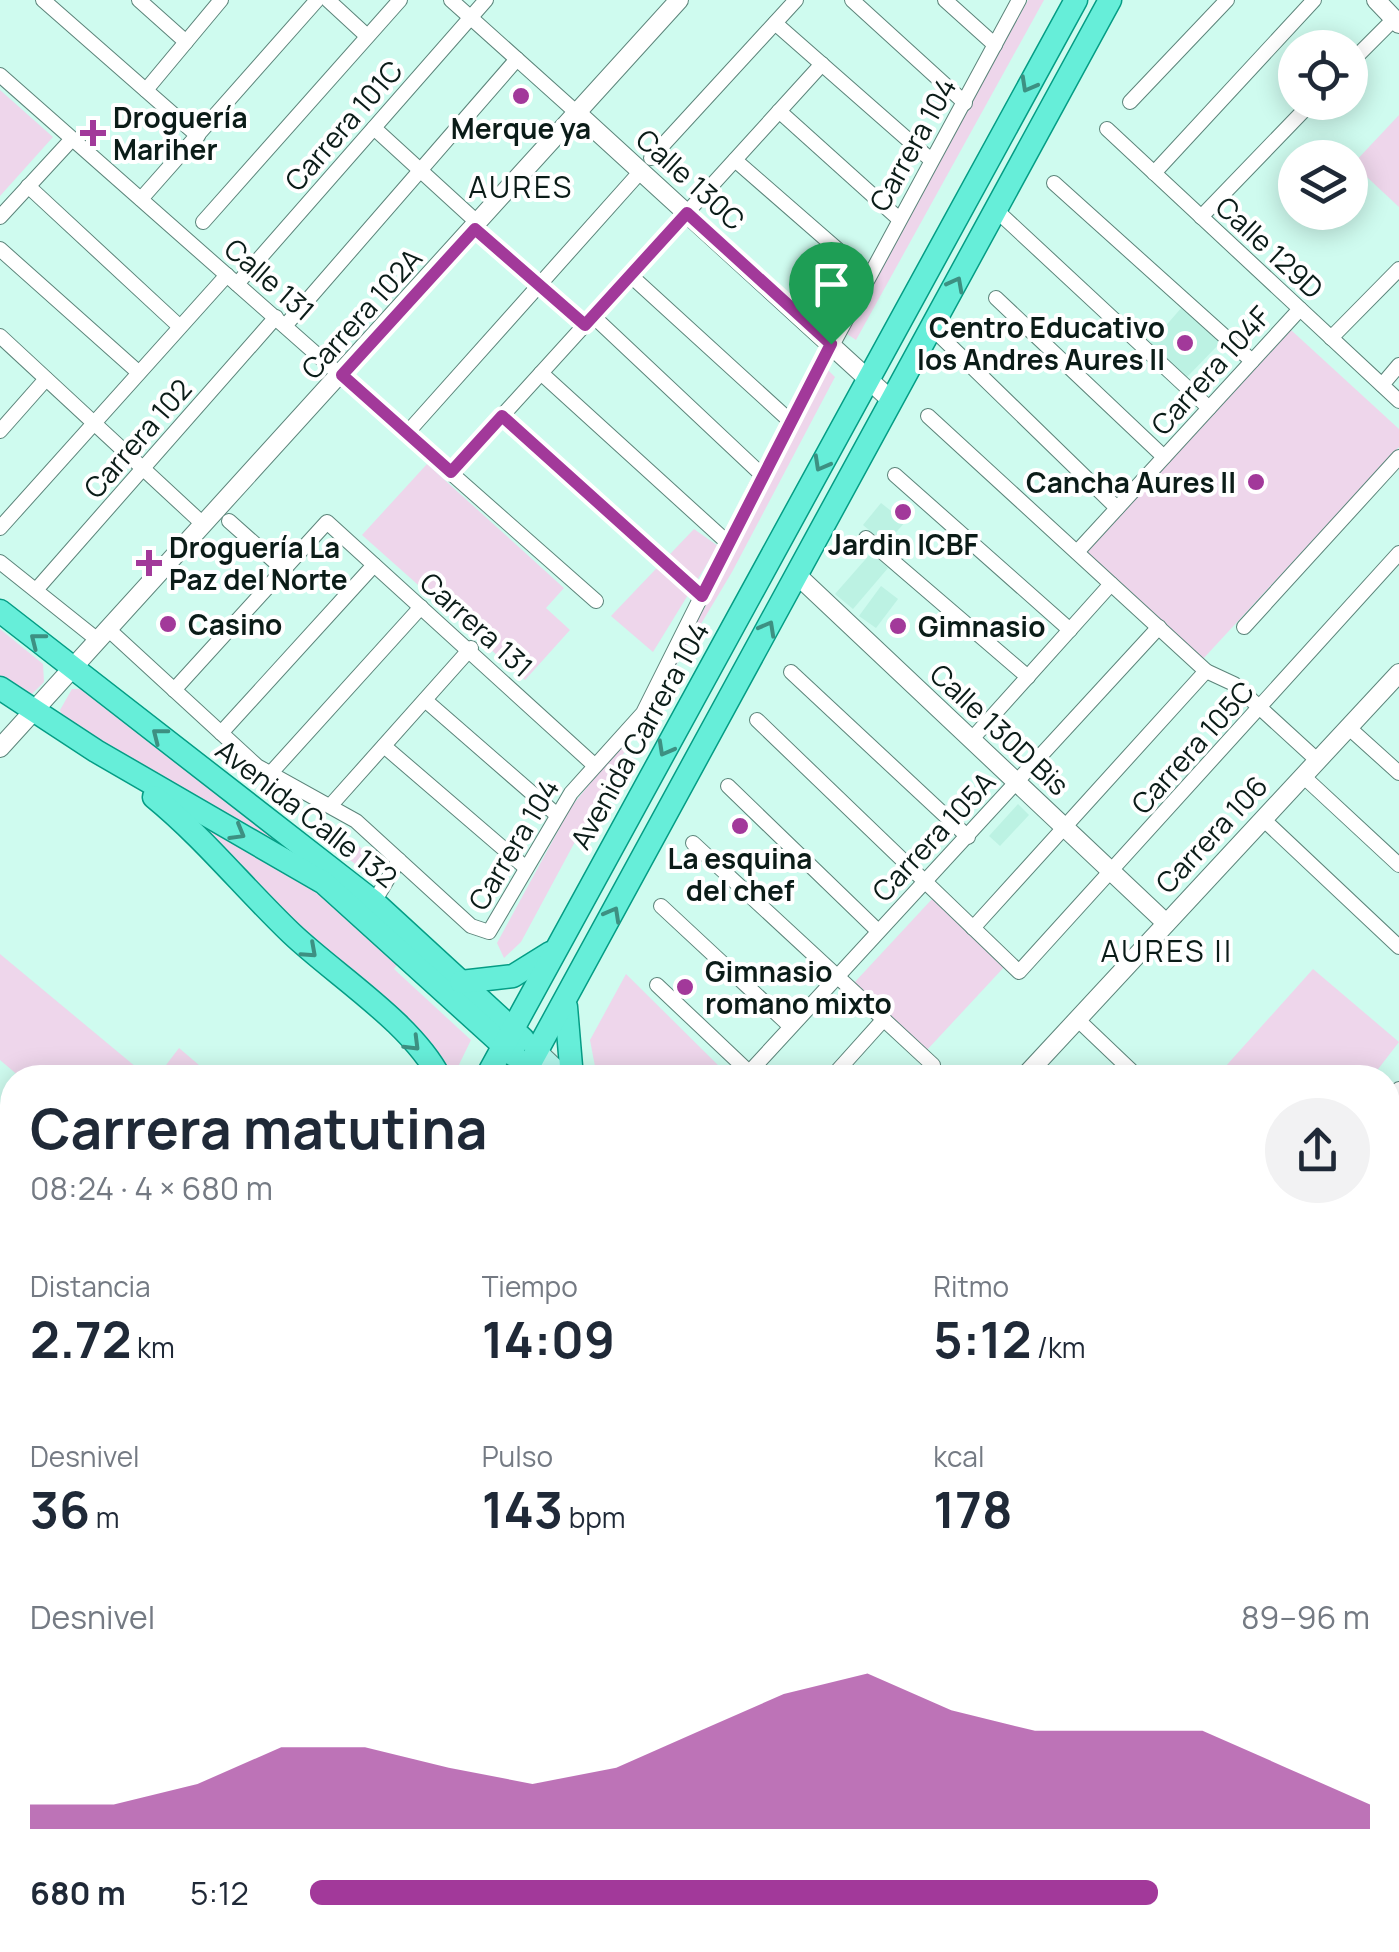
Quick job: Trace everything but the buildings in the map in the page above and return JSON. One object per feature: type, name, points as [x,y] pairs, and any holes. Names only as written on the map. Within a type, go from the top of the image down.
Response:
[{"type":"main road","name":"Avenida Carrera 104","points":[[493,1065],[1076,0]]},
{"type":"main road","points":[[533,1065],[1110,0]]},
{"type":"main road","name":"Avenida Calle 132","points":[[0,611],[374,902],[461,982],[528,1065]]},
{"type":"main road","name":"Avenida Calle 132","points":[[0,688],[96,751],[324,883],[508,1037]]},
{"type":"main road","points":[[96,751],[194,830],[287,929],[420,1049],[431,1065]]},
{"type":"main road","points":[[461,982],[512,976],[546,957],[559,943]]},
{"type":"main road","points":[[566,999],[571,1065]]},
{"type":"street","points":[[43,0],[198,136]]},
{"type":"street","points":[[139,0],[186,42]]},
{"type":"street","points":[[146,90],[221,0]]},
{"type":"street","points":[[141,199],[317,0]]},
{"type":"street","points":[[328,0],[368,36]]},
{"type":"street","points":[[203,222],[400,0]]},
{"type":"street","name":"Calle 130C","points":[[451,0],[577,113],[646,164],[687,213],[892,401]]},
{"type":"street","name":"Carrera 101C","points":[[0,528],[180,326],[232,279],[374,128],[486,0]]},
{"type":"street","name":"Carrera 102A","points":[[0,748],[678,0]]},
{"type":"street","points":[[407,433],[796,0]]},
{"type":"street","points":[[852,0],[965,102]]},
{"type":"street","points":[[944,0],[995,45]]},
{"type":"street","name":"Carrera 104","points":[[399,860],[471,926],[489,932],[557,815],[593,764],[643,713],[790,421],[1019,0]]},
{"type":"street","points":[[1130,102],[1227,0]]},
{"type":"street","points":[[1154,173],[1314,0]]},
{"type":"street","points":[[1368,47],[1396,21],[1376,0]]},
{"type":"street","points":[[775,23],[931,160]]},
{"type":"street","name":"Carrera 102","points":[[36,590],[421,170],[517,59]]},
{"type":"street","points":[[451,472],[822,64]]},
{"type":"street","name":"Calle 131","points":[[0,76],[596,601]]},
{"type":"street","points":[[779,111],[899,220]]},
{"type":"street","points":[[1201,217],[1295,120]]},
{"type":"street","points":[[374,128],[538,284],[589,320],[762,475]]},
{"type":"street","name":"Calle 129D","points":[[1107,129],[1399,401]]},
{"type":"street","points":[[0,217],[72,139]]},
{"type":"street","points":[[736,160],[868,276]]},
{"type":"street","points":[[1054,183],[1252,361]]},
{"type":"street","points":[[28,186],[180,326]]},
{"type":"street","points":[[996,210],[1209,408]]},
{"type":"street","points":[[0,249],[138,372]]},
{"type":"street","points":[[1331,338],[1399,269]]},
{"type":"street","points":[[630,275],[790,421]]},
{"type":"street","points":[[996,298],[1164,457]]},
{"type":"street","name":"Carrera 104F","points":[[1077,552],[1300,309]]},
{"type":"street","points":[[932,328],[1117,508]]},
{"type":"street","points":[[0,337],[204,525]]},
{"type":"street","points":[[1382,385],[1399,365]]},
{"type":"street","points":[[541,373],[728,543]]},
{"type":"street","points":[[0,431],[46,379]]},
{"type":"street","points":[[502,416],[702,596]]},
{"type":"street","points":[[928,416],[1206,671],[1234,684],[1317,760]]},
{"type":"street","points":[[1244,626],[1399,457]]},
{"type":"street","points":[[895,475],[1070,630]]},
{"type":"street","points":[[174,690],[283,568],[229,521]]},
{"type":"street","name":"Carrera 131","points":[[283,568],[327,522],[471,648],[593,764]]},
{"type":"street","points":[[866,538],[1028,676]]},
{"type":"street","name":"Carrera 105C","points":[[974,928],[1020,972],[1399,553]]},
{"type":"street","points":[[0,562],[174,690],[269,775],[356,821],[399,860],[374,902]]},
{"type":"street","points":[[221,734],[374,565]]},
{"type":"street","name":"Calle 130D Bis","points":[[797,576],[1166,924]]},
{"type":"street","points":[[971,740],[1112,584]]},
{"type":"street","points":[[269,775],[421,607]]},
{"type":"street","name":"Carrera 105A","points":[[755,1065],[1159,628]]},
{"type":"street","points":[[330,806],[471,648]]},
{"type":"street","points":[[757,720],[974,928],[1206,671]]},
{"type":"street","points":[[791,672],[968,837]]},
{"type":"street","name":"Carrera 106","points":[[1036,1065],[1398,677]]},
{"type":"street","points":[[425,700],[557,815]]},
{"type":"street","points":[[1348,727],[1399,773]]},
{"type":"street","points":[[384,746],[526,868]]},
{"type":"street","points":[[1303,776],[1399,865]]},
{"type":"street","points":[[728,786],[878,931]]},
{"type":"street","points":[[1263,820],[1399,948]]},
{"type":"street","points":[[693,842],[933,1065]]},
{"type":"street","points":[[661,906],[790,1026]]},
{"type":"street","points":[[656,985],[736,1065]]},
{"type":"street","points":[[843,1065],[884,1019]]},
{"type":"street","points":[[1077,1019],[1125,1065]]},
{"type":"shaded area","points":[[1028,0],[1044,0],[856,340],[844,332]]},
{"type":"shaded area","points":[[0,90],[53,137],[0,196]]},
{"type":"shaded area","points":[[1399,115],[1399,207],[1368,178],[1368,148]]},
{"type":"shaded area","name":"Centro Educativo los Andres Aures II","points":[[1183,306],[1222,341],[1186,378],[1149,345]]},
{"type":"shaded area","name":"Cancha Aures II","points":[[1291,330],[1399,429],[1399,447],[1203,659],[1086,552]]},
{"type":"shaded area","points":[[825,367],[835,377],[732,572],[612,773],[521,942],[504,958],[497,943],[571,807],[634,729],[706,605]]},
{"type":"shaded area","points":[[427,464],[564,588],[546,608],[570,630],[525,680],[362,535]]},
{"type":"shaded area","points":[[881,503],[905,522],[886,544],[863,525]]},
{"type":"shaded area","points":[[694,529],[718,546],[653,652],[611,616]]},
{"type":"shaded area","points":[[871,553],[888,568],[853,609],[835,594]]},
{"type":"shaded area","points":[[881,586],[898,599],[876,628],[859,616]]},
{"type":"shaded area","points":[[0,629],[43,664],[44,682],[29,697],[0,678]]},
{"type":"shaded area","points":[[72,689],[82,689],[308,865],[64,720],[60,710]]},
{"type":"shaded area","points":[[1018,804],[1029,815],[1000,846],[989,836]]},
{"type":"shaded area","points":[[319,820],[341,831],[380,864],[373,878],[309,828]]},
{"type":"shaded area","points":[[204,824],[314,888],[399,961],[394,969],[471,1040],[459,1065],[441,1065],[266,896]]},
{"type":"shaded area","points":[[933,898],[1006,965],[926,1051],[853,984]]},
{"type":"shaded area","points":[[0,954],[134,1065],[6,1065],[0,1060]]},
{"type":"shaded area","points":[[1313,969],[1399,1042],[1381,1065],[1227,1065]]},
{"type":"shaded area","points":[[626,974],[718,1065],[595,1065],[590,1040]]},
{"type":"shaded area","points":[[179,1048],[199,1065],[166,1065]]},
{"type":"place","name":"Merque ya","points":[[521,96]]},
{"type":"place","name":"Droguería Mariher","points":[[93,133]]},
{"type":"place","name":"Centro Educativo los Andres Aures II","points":[[1185,343]]},
{"type":"place","name":"Cancha Aures II","points":[[1256,482]]},
{"type":"place","name":"Jardin ICBF","points":[[903,512]]},
{"type":"place","name":"Droguería La Paz del Norte","points":[[149,563]]},
{"type":"place","name":"Casino","points":[[168,624]]},
{"type":"place","name":"Gimnasio","points":[[898,626]]},
{"type":"place","name":"La esquina del chef","points":[[740,826]]},
{"type":"place","name":"Gimnasio romano mixto","points":[[685,987]]},
{"type":"district","name":"AURES","points":[[521,186]]},
{"type":"district","name":"AURES II","points":[[1167,950]]},
{"type":"route","points":[[687,213],[831,344],[702,596],[502,416],[451,472],[342,375],[475,229],[585,325],[687,213]]}]
